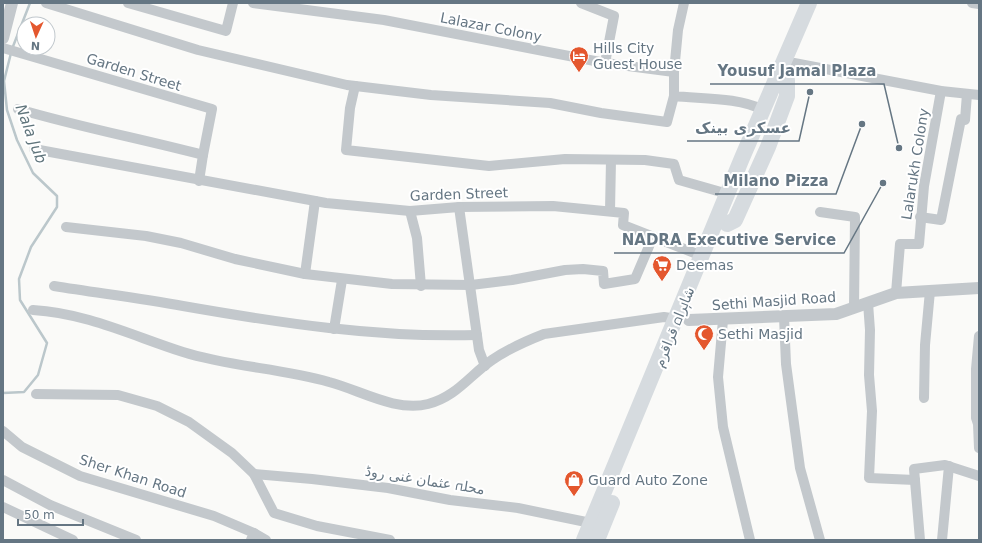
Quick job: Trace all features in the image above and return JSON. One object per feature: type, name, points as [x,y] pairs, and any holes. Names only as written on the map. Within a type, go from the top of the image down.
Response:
[{"type":"highway","name":"شاہراہ قراقرم","points":[[584,540],[727,224],[763,110],[809,3]]},
{"type":"highway","name":"شاہراہ قراقرم","points":[[597,540],[683,319],[702,256],[728,194],[787,80],[820,3]]},
{"type":"highway","points":[[727,224],[735,220],[765,156],[787,96],[787,80]]},
{"type":"street","points":[[3,38],[12,3]]},
{"type":"street","points":[[46,3],[198,50],[355,86],[431,95],[550,103],[601,113],[667,122],[674,96],[674,72],[678,30],[684,3]]},
{"type":"street","points":[[128,3],[226,31],[233,3]]},
{"type":"street","name":"Lalazar Colony","points":[[253,3],[384,20],[605,63],[674,72]]},
{"type":"street","points":[[581,3],[614,16],[605,63]]},
{"type":"street","points":[[972,3],[979,4]]},
{"type":"street","name":"Garden Street","points":[[3,48],[212,109],[199,181]]},
{"type":"street","name":"Lalarukh Colony","points":[[794,63],[940,91],[979,95]]},
{"type":"street","points":[[355,86],[350,108],[346,150],[489,166],[565,160],[645,160],[674,164],[680,180],[728,194]]},
{"type":"street","name":"Lalarukh Colony","points":[[896,293],[900,244],[919,244],[920,217],[940,91]]},
{"type":"street","points":[[920,217],[941,220],[961,119],[965,120],[967,94]]},
{"type":"street","points":[[674,96],[742,102],[754,105],[763,110]]},
{"type":"street","points":[[18,109],[62,122],[203,155]]},
{"type":"street","name":"Garden Street","points":[[34,149],[119,164],[199,181],[315,201],[410,211],[459,207],[553,206],[624,213],[623,225],[702,256]]},
{"type":"street","points":[[610,211],[611,160]]},
{"type":"street","points":[[305,274],[315,201]]},
{"type":"street","points":[[459,207],[481,360],[485,366]]},
{"type":"street","points":[[410,211],[417,238],[421,286]]},
{"type":"street","points":[[820,212],[855,217],[854,308]]},
{"type":"street","points":[[66,227],[146,236],[181,243],[235,259],[305,274],[342,280],[421,286],[471,285],[583,269],[603,271],[604,284],[635,279],[653,237]]},
{"type":"street","points":[[334,329],[342,280]]},
{"type":"street","points":[[54,286],[238,316],[334,329],[384,334],[440,336],[477,335]]},
{"type":"street","name":"Sethi Masjid Road","points":[[683,319],[723,320],[836,314],[896,293],[979,288]]},
{"type":"street","points":[[924,398],[925,345],[930,291]]},
{"type":"street","points":[[868,303],[870,330],[869,375],[872,411],[869,478],[915,480]]},
{"type":"street","points":[[32,310],[51,311],[82,317],[184,352],[320,379],[398,404],[426,404],[437,401],[458,390],[492,360],[515,347],[544,334],[664,317],[683,319]]},
{"type":"street","points":[[784,317],[786,364],[800,468],[820,540]]},
{"type":"street","points":[[723,320],[718,377],[723,427],[750,540]]},
{"type":"street","points":[[979,336],[976,369],[978,390],[979,448]]},
{"type":"street","points":[[36,394],[118,395],[157,406],[189,422],[232,453],[254,474],[274,513],[316,526],[390,540]]},
{"type":"street","name":"Sher Khan Road","points":[[3,431],[22,447],[80,476],[214,516],[252,536],[266,540]]},
{"type":"street","points":[[920,540],[914,469],[945,465],[979,476]]},
{"type":"street","points":[[942,540],[949,466]]},
{"type":"street","name":"محلہ عثمان غنی روڈ","points":[[254,474],[388,488],[450,500],[518,508],[591,523]]},
{"type":"street","points":[[3,480],[50,505],[136,540]]},
{"type":"street","points":[[3,507],[73,540]]},
{"type":"waterway","name":"Nala Jub","points":[[12,49],[30,3]]},
{"type":"waterway","name":"Nala Jub","points":[[3,393],[24,392],[38,375],[47,343],[20,300],[19,279],[31,247],[57,207],[57,196],[33,173],[17,140],[7,110],[4,81],[11,53]]},
{"type":"place","name":"Hills City Guest House","points":[[579,73]]},
{"type":"place","name":"عسکری بینک","points":[[810,92]]},
{"type":"place","name":"Milano Pizza","points":[[862,124]]},
{"type":"place","name":"Yousuf Jamal Plaza","points":[[899,148]]},
{"type":"place","name":"NADRA Executive Service","points":[[883,183]]},
{"type":"place","name":"Deemas","points":[[662,282]]},
{"type":"place","name":"Sethi Masjid","points":[[704,351]]},
{"type":"place","name":"Guard Auto Zone","points":[[574,497]]}]
